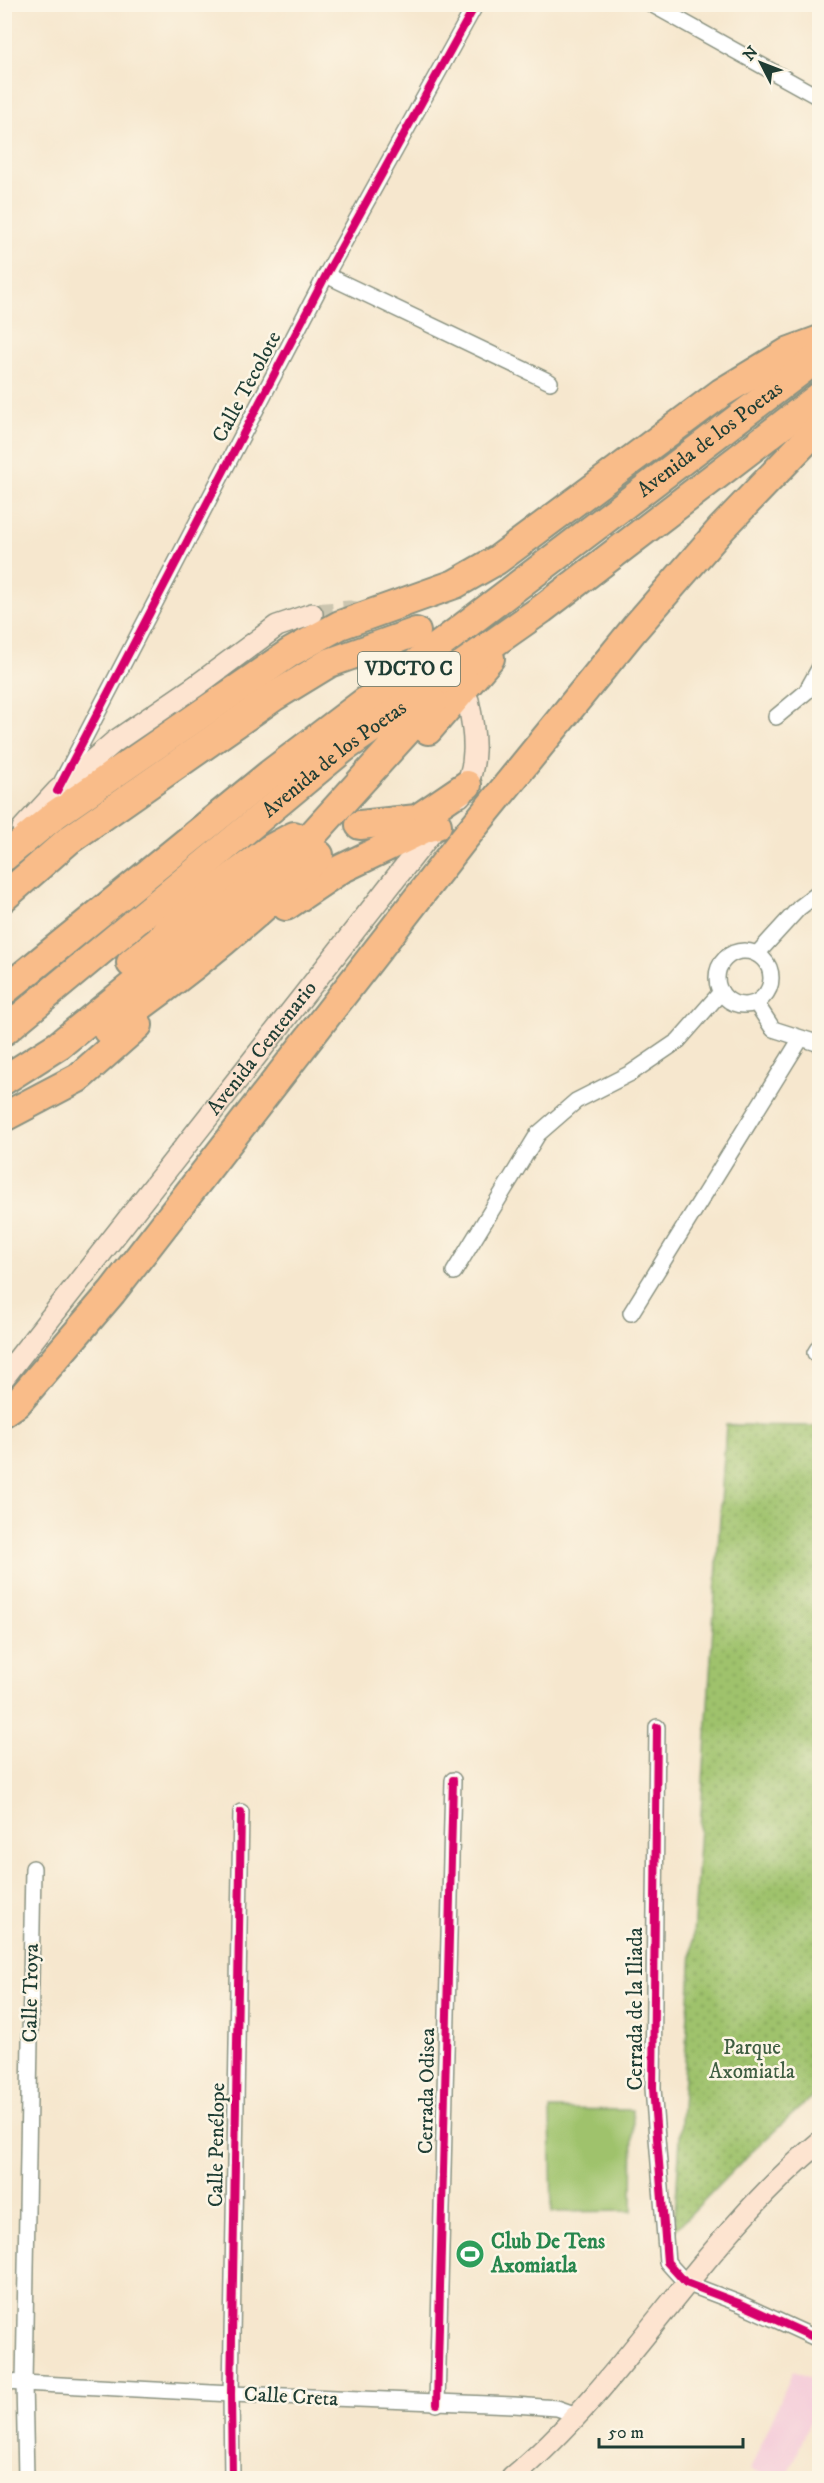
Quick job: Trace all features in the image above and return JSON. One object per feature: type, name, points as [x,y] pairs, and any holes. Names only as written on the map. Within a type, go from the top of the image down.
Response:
[{"type":"highway","points":[[4,857],[56,814],[291,652],[340,625],[455,584],[483,569],[721,393],[790,351],[819,340]]},
{"type":"highway","name":"Avenida de los Poetas","points":[[4,991],[270,774],[819,356]]},
{"type":"highway","name":"Avenida de los Poetas","points":[[12,1037],[37,1003],[344,748],[542,609],[819,396]]},
{"type":"highway","points":[[4,1412],[16,1403],[128,1271],[462,841],[629,636],[722,528],[819,426]]},
{"type":"highway","points":[[4,1080],[58,1045],[137,984],[305,843],[424,710],[494,653],[542,609]]},
{"type":"highway","points":[[4,897],[69,840],[275,696],[329,663],[418,634]]},
{"type":"highway","points":[[4,1096],[42,1075],[118,1022],[284,889],[330,844],[494,653]]},
{"type":"highway","points":[[360,825],[417,819],[467,785]]},
{"type":"highway","points":[[4,1117],[68,1077],[297,898],[351,864],[426,828],[438,825]]},
{"type":"highway","points":[[4,1068],[8,1062],[160,940],[175,920],[270,849],[294,836]]},
{"type":"highway","points":[[12,1037],[149,927],[175,920]]},
{"type":"highway","points":[[104,984],[137,984]]},
{"type":"highway","points":[[4,1107],[68,1077],[110,1035],[118,1022]]},
{"type":"highway","points":[[128,1271],[135,1242],[177,1172],[215,1141],[236,1132]]},
{"type":"main road","points":[[4,852],[57,791],[114,742],[196,686],[277,626],[312,614]]},
{"type":"main road","points":[[388,619],[418,634]]},
{"type":"main road","name":"Avenida Centenario","points":[[4,1377],[177,1172],[467,785],[475,756],[474,728],[468,700]]},
{"type":"main road","points":[[512,2478],[577,2415],[763,2194],[819,2142]]},
{"type":"street","name":"Calle Tecolote","points":[[57,791],[326,275],[476,4]]},
{"type":"street","points":[[651,4],[819,98]]},
{"type":"street","points":[[326,275],[550,381]]},
{"type":"street","points":[[776,717],[806,692],[819,667]]},
{"type":"street","points":[[757,954],[799,909],[819,892]]},
{"type":"street","points":[[737,952],[757,954],[765,960],[771,978],[764,996],[756,1003],[736,1004],[727,999],[717,982],[721,963],[737,952]]},
{"type":"street","points":[[454,1272],[538,1134],[576,1101],[631,1073],[678,1041],[721,992]]},
{"type":"street","points":[[756,1003],[773,1029],[800,1040],[819,1044]]},
{"type":"street","points":[[631,1313],[800,1040]]},
{"type":"street","name":"Cerrada de la Iliada","points":[[657,1727],[653,2077],[656,2147],[667,2262],[686,2283]]},
{"type":"street","name":"Cerrada Odisea","points":[[437,2403],[453,1780]]},
{"type":"street","name":"Calle Penélope","points":[[232,2478],[231,2394],[241,1812]]},
{"type":"street","name":"Calle Troya","points":[[26,2478],[24,2383],[33,1868]]},
{"type":"street","points":[[686,2283],[741,2304],[819,2340]]},
{"type":"street","name":"Calle Creta","points":[[4,2382],[557,2408],[577,2415]]},
{"type":"shaded area","points":[[793,2371],[819,2381],[819,2400],[787,2478],[771,2478],[750,2470]]},
{"type":"green space","name":"Parque Axomiatla","points":[[726,1425],[819,1426],[819,2090],[744,2159],[674,2231]]},
{"type":"green space","points":[[550,2109],[633,2110],[632,2211],[552,2212]]},
{"type":"tunnel","points":[[312,614],[350,611],[362,613]]},
{"type":"cycle path","points":[[57,791],[326,275],[476,4]]},
{"type":"cycle path","points":[[657,1727],[653,2088],[667,2262],[686,2283],[741,2304],[820,2340]]},
{"type":"cycle path","points":[[437,2404],[453,1780]]},
{"type":"cycle path","points":[[232,2478],[231,2394],[241,1812]]},
{"type":"place","name":"Club De Tens Axomiatla","points":[[470,2254]]}]
